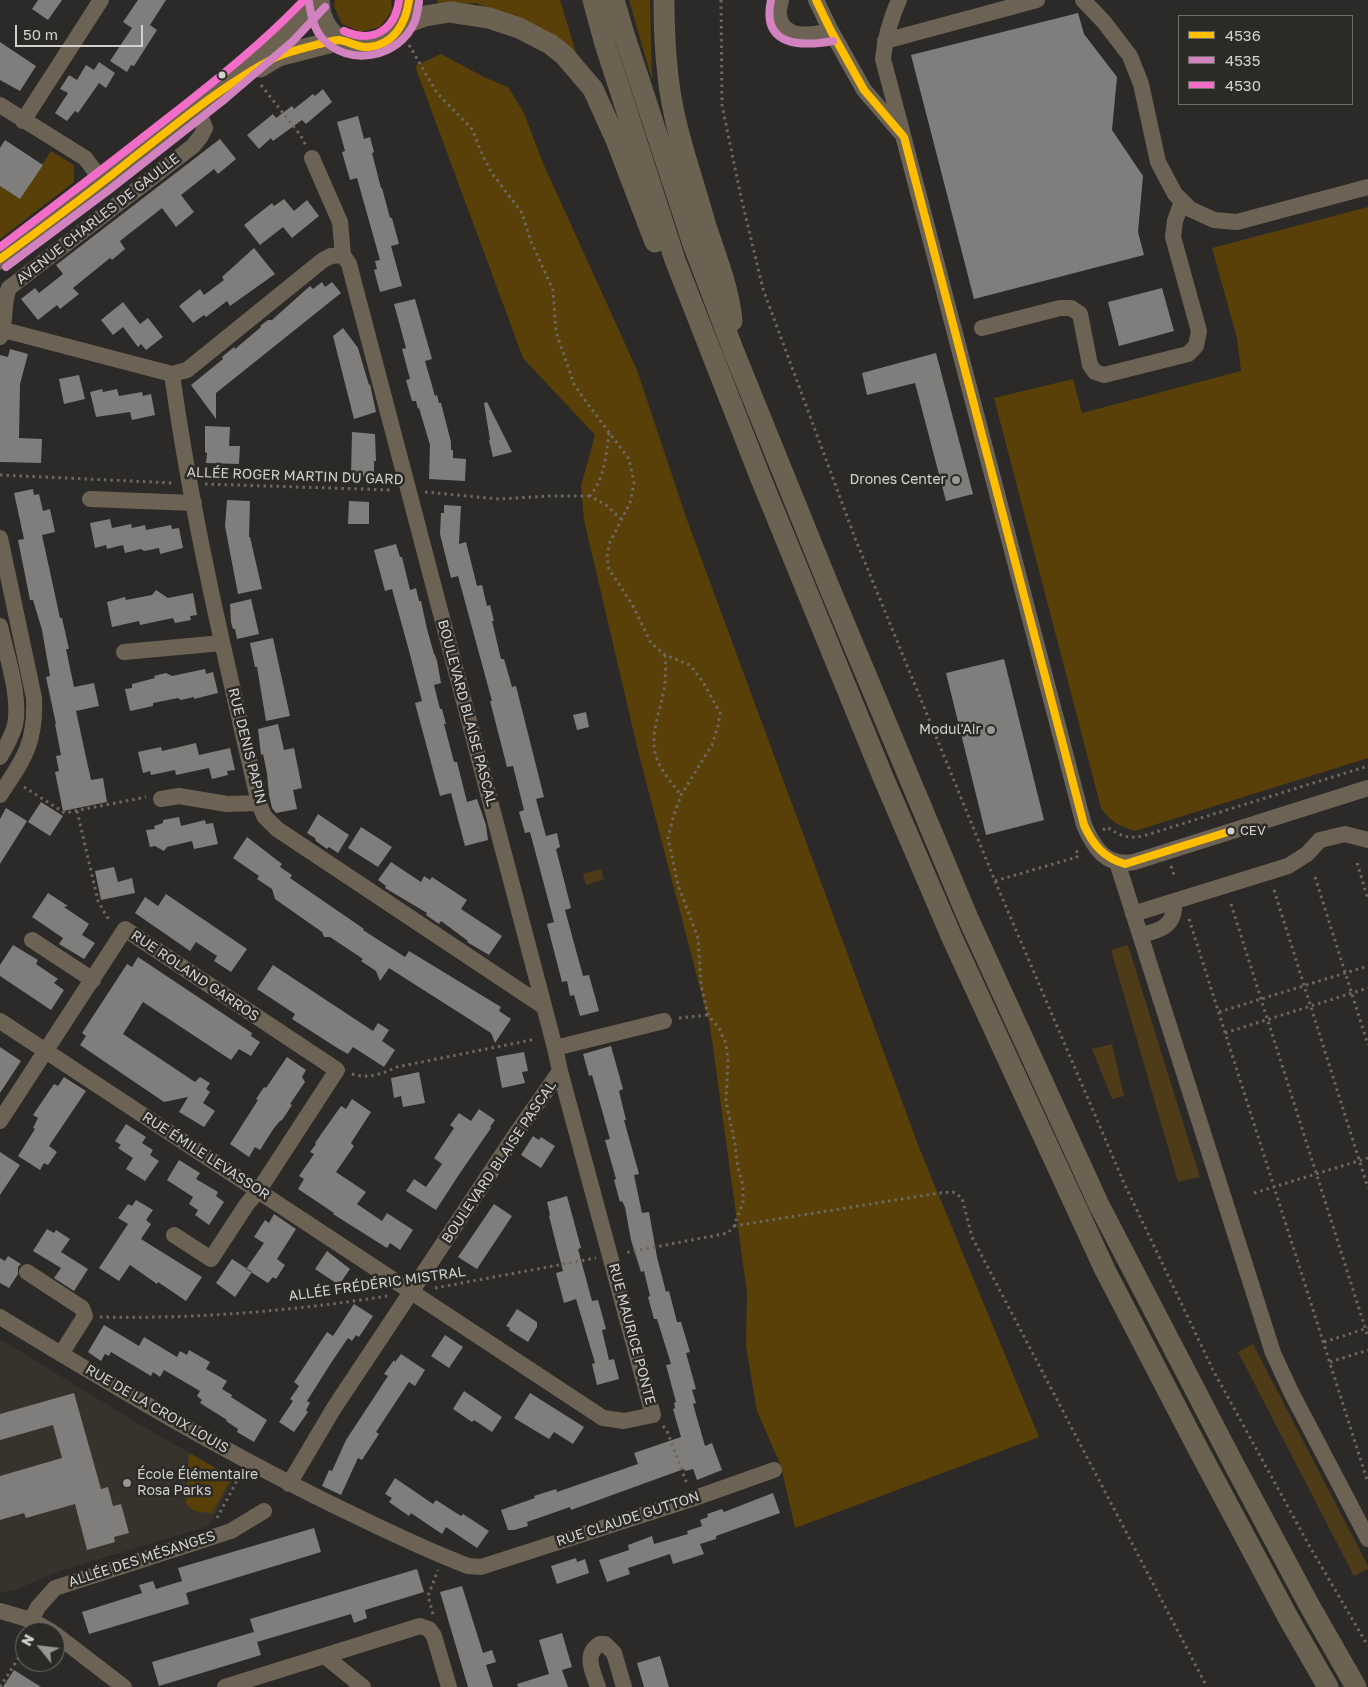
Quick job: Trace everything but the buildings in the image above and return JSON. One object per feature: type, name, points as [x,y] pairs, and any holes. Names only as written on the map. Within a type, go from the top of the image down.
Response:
[{"type":"main road","points":[[319,0],[321,14],[328,29],[340,40],[353,45],[368,47],[391,38],[400,28],[407,13],[408,0]]},
{"type":"main road","points":[[0,259],[104,182],[197,108],[287,33],[319,0]]},
{"type":"main road","points":[[593,0],[605,44],[675,260],[761,479],[883,778],[953,940],[1105,1270],[1290,1621],[1328,1687]]},
{"type":"main road","points":[[614,0],[690,235],[734,352],[853,644],[968,918],[1099,1205],[1230,1457],[1308,1603],[1356,1687]]},
{"type":"main road","points":[[664,0],[664,38],[672,102],[711,242],[730,301],[734,352]]},
{"type":"main road","points":[[400,28],[425,16],[450,12],[489,18],[519,28],[550,44],[564,55],[593,89],[616,140],[760,512],[883,778]]},
{"type":"main road","points":[[219,90],[278,56],[340,40]]},
{"type":"street","points":[[23,120],[101,0]]},
{"type":"street","points":[[781,0],[779,16],[784,27],[795,34],[805,36],[831,31]]},
{"type":"street","points":[[816,0],[864,90],[904,137]]},
{"type":"street","points":[[899,0],[885,41],[883,59],[1079,807],[1091,841],[1100,853],[1125,864],[1368,788]]},
{"type":"street","points":[[885,41],[1037,0]]},
{"type":"street","points":[[1083,0],[1104,22],[1130,56],[1141,84],[1158,162],[1175,194],[1190,208],[1214,220],[1237,222],[1368,187]]},
{"type":"street","points":[[0,105],[85,158],[104,182]]},
{"type":"street","name":"AVENUE CHARLES DE GAULLE","points":[[1,332],[5,316],[5,298],[9,288],[193,146],[202,136],[205,128],[197,108]]},
{"type":"street","name":"BOULEVARD BLAISE PASCAL","points":[[289,1484],[334,1408],[560,1071],[410,491],[349,264],[343,255],[340,222],[312,158]]},
{"type":"street","points":[[982,328],[1060,308],[1071,308],[1080,314],[1090,366],[1095,372],[1104,375],[1188,354],[1196,346],[1199,331],[1173,237],[1175,221],[1182,201]]},
{"type":"street","points":[[1,332],[172,374],[187,370],[323,260],[331,256],[343,255]]},
{"type":"street","name":"RUE DENIS PAPIN","points":[[172,374],[183,448],[222,643],[259,803],[264,816],[277,828],[543,1006]]},
{"type":"street","points":[[90,499],[194,503]]},
{"type":"street","points":[[0,538],[34,698],[35,717],[27,751],[0,795]]},
{"type":"street","points":[[0,626],[13,683],[16,708],[15,726],[0,757]]},
{"type":"street","points":[[124,652],[222,643]]},
{"type":"street","points":[[161,799],[179,796],[228,804],[259,803]]},
{"type":"street","points":[[1133,914],[1288,866],[1307,854],[1320,840],[1345,834],[1368,840]]},
{"type":"street","points":[[1118,862],[1273,1353],[1291,1392],[1368,1539]]},
{"type":"street","points":[[1140,935],[1160,931],[1171,921],[1175,910],[1174,902]]},
{"type":"street","name":"RUE ROLAND GARROS","points":[[0,1122],[125,930],[337,1070]]},
{"type":"street","points":[[32,940],[93,980]]},
{"type":"street","name":"RUE ÉMILE LEVASSOR","points":[[0,1021],[412,1292]]},
{"type":"street","points":[[553,1042],[664,1021]]},
{"type":"street","points":[[174,1235],[211,1259],[247,1204],[259,1190],[337,1070]]},
{"type":"street","name":"RUE MAURICE PONTE","points":[[412,1292],[603,1418],[624,1421],[653,1415],[560,1071]]},
{"type":"street","points":[[28,1272],[82,1308],[85,1316],[61,1354]]},
{"type":"street","name":"RUE DE LA CROIX LOUIS","points":[[0,1317],[61,1354],[289,1484],[444,1556],[468,1566],[482,1567]]},
{"type":"street","name":"RUE CLAUDE GUTTON","points":[[482,1567],[692,1499],[774,1470]]},
{"type":"street","name":"ALLÉE DES MÉSANGES","points":[[31,1620],[38,1607],[54,1588],[231,1531],[264,1511]]},
{"type":"street","points":[[0,1611],[35,1622]]},
{"type":"street","points":[[225,1687],[326,1657],[347,1648],[420,1626],[429,1629],[434,1636],[448,1687]]},
{"type":"street","points":[[65,1641],[124,1687]]},
{"type":"street","points":[[598,1687],[589,1660],[592,1651],[600,1644],[605,1644],[614,1653],[624,1687]]},
{"type":"street","points":[[326,1657],[363,1687]]},
{"type":"path","points":[[721,0],[722,104],[741,197],[763,289],[855,538],[995,881],[1124,1183],[1213,1370],[1310,1547],[1368,1646]]},
{"type":"path","points":[[400,28],[437,93],[472,129],[491,172],[522,213],[530,239],[553,290],[556,332],[574,384],[629,459],[634,483],[630,503],[610,542],[607,556],[609,569],[632,604],[651,643],[665,655],[690,664],[703,682],[720,713],[712,745],[681,795],[668,838],[678,885],[698,938],[701,985],[708,1015],[719,1028],[726,1044],[728,1060],[726,1101],[738,1168],[743,1185],[743,1202],[734,1226]]},
{"type":"path","points":[[252,72],[301,136],[312,158]]},
{"type":"path","points":[[609,433],[603,473],[598,486],[590,496],[606,505],[621,519]]},
{"type":"path","name":"ALLÉE ROGER MARTIN DU GARD","points":[[0,474],[190,484],[410,491],[499,499],[590,496]]},
{"type":"path","points":[[665,655],[664,691],[655,729],[654,745],[659,762],[681,795]]},
{"type":"path","points":[[995,881],[1077,857],[1075,853],[1107,827],[1116,834],[1131,838],[1143,836],[1368,766]]},
{"type":"path","points":[[11,778],[65,814],[146,797],[161,799]]},
{"type":"path","points":[[77,811],[98,901],[107,917],[125,930]]},
{"type":"path","points":[[1356,863],[1368,899]]},
{"type":"path","points":[[1315,876],[1368,1045]]},
{"type":"path","points":[[1274,890],[1368,1188]]},
{"type":"path","points":[[1231,904],[1367,1328],[1368,1337]]},
{"type":"path","points":[[1189,918],[1368,1483]]},
{"type":"path","points":[[1219,1012],[1368,966]]},
{"type":"path","points":[[1225,1033],[1368,988]]},
{"type":"path","points":[[664,1021],[708,1015]]},
{"type":"path","points":[[337,1070],[358,1076],[378,1076],[397,1067],[553,1042]]},
{"type":"path","points":[[1254,1193],[1368,1158]]},
{"type":"path","name":"ALLÉE FRÉDÉRIC MISTRAL","points":[[85,1316],[174,1317],[324,1306],[412,1292],[728,1233],[734,1226],[953,1192],[962,1198],[972,1237],[1207,1687]]},
{"type":"path","points":[[1324,1342],[1367,1328]]},
{"type":"path","points":[[1330,1362],[1368,1350]]},
{"type":"path","points":[[653,1415],[667,1431],[692,1499]]},
{"type":"path","points":[[206,1539],[247,1461]]},
{"type":"path","points":[[429,1629],[433,1614],[428,1596],[444,1556]]},
{"type":"path","points":[[0,1687],[15,1664]]},
{"type":"shaded area","points":[[335,0],[391,0],[392,11],[380,27],[361,32],[342,24],[334,6]]},
{"type":"shaded area","points":[[437,0],[560,0],[577,56],[504,13],[475,3],[439,6]]},
{"type":"shaded area","points":[[629,0],[650,0],[652,80]]},
{"type":"shaded area","points":[[441,54],[484,77],[508,87],[524,113],[543,163],[637,370],[687,520],[920,1150],[1039,1437],[795,1528],[781,1466],[757,1411],[746,1346],[747,1293],[710,1026],[639,755],[584,520],[581,486],[595,435],[523,358],[415,66]]},
{"type":"shaded area","points":[[51,151],[74,165],[74,182],[0,239],[0,186],[20,199]]},
{"type":"shaded area","points":[[1368,207],[1368,758],[1135,831],[1124,827],[1108,817],[1101,808],[994,398],[1073,379],[1082,413],[1241,371],[1237,338],[1212,248]]},
{"type":"shaded area","points":[[601,869],[604,879],[586,885],[583,874]]},
{"type":"shaded area","points":[[1128,945],[1200,1177],[1178,1182],[1111,950]]},
{"type":"shaded area","points":[[1112,1044],[1124,1096],[1112,1099],[1092,1049]]},
{"type":"shaded area","points":[[0,1339],[139,1424],[234,1478],[209,1526],[60,1571],[15,1590],[0,1593]]},
{"type":"shaded area","points":[[1253,1344],[1368,1566],[1368,1569],[1354,1576],[1238,1352]]},
{"type":"shaded area","points":[[189,1453],[232,1477],[212,1513],[194,1510],[186,1503]]},
{"type":"transit line","name":"4530","points":[[0,247],[222,75],[256,46],[304,0]]},
{"type":"transit line","name":"4530","points":[[344,31],[364,36],[381,32],[393,19],[399,0]]},
{"type":"transit line","name":"4536","points":[[0,259],[84,197],[185,117],[238,79],[276,57],[316,45],[338,40],[368,47],[385,42],[392,37],[402,24],[409,0]]},
{"type":"transit line","name":"4535","points":[[771,0],[769,15],[772,27],[778,35],[796,43],[808,44],[833,41]]},
{"type":"transit line","name":"4536","points":[[816,0],[864,90],[904,137],[1087,832],[1100,850],[1111,858],[1125,864],[1231,831]]},
{"type":"transit line","name":"4535","points":[[309,2],[314,25],[322,38],[333,47],[345,53],[359,56],[373,55],[386,51],[398,43],[408,34],[415,21],[419,2]]},
{"type":"transit line","name":"4535","points":[[6,267],[109,190],[225,99],[293,41],[325,7]]},
{"type":"place","name":"Drones Center","points":[[956,480]]},
{"type":"place","name":"Modul'Air","points":[[991,730]]},
{"type":"place","name":"CEV","points":[[1231,831]]},
{"type":"place","name":"École Élémentaire Rosa Parks","points":[[127,1483]]}]
